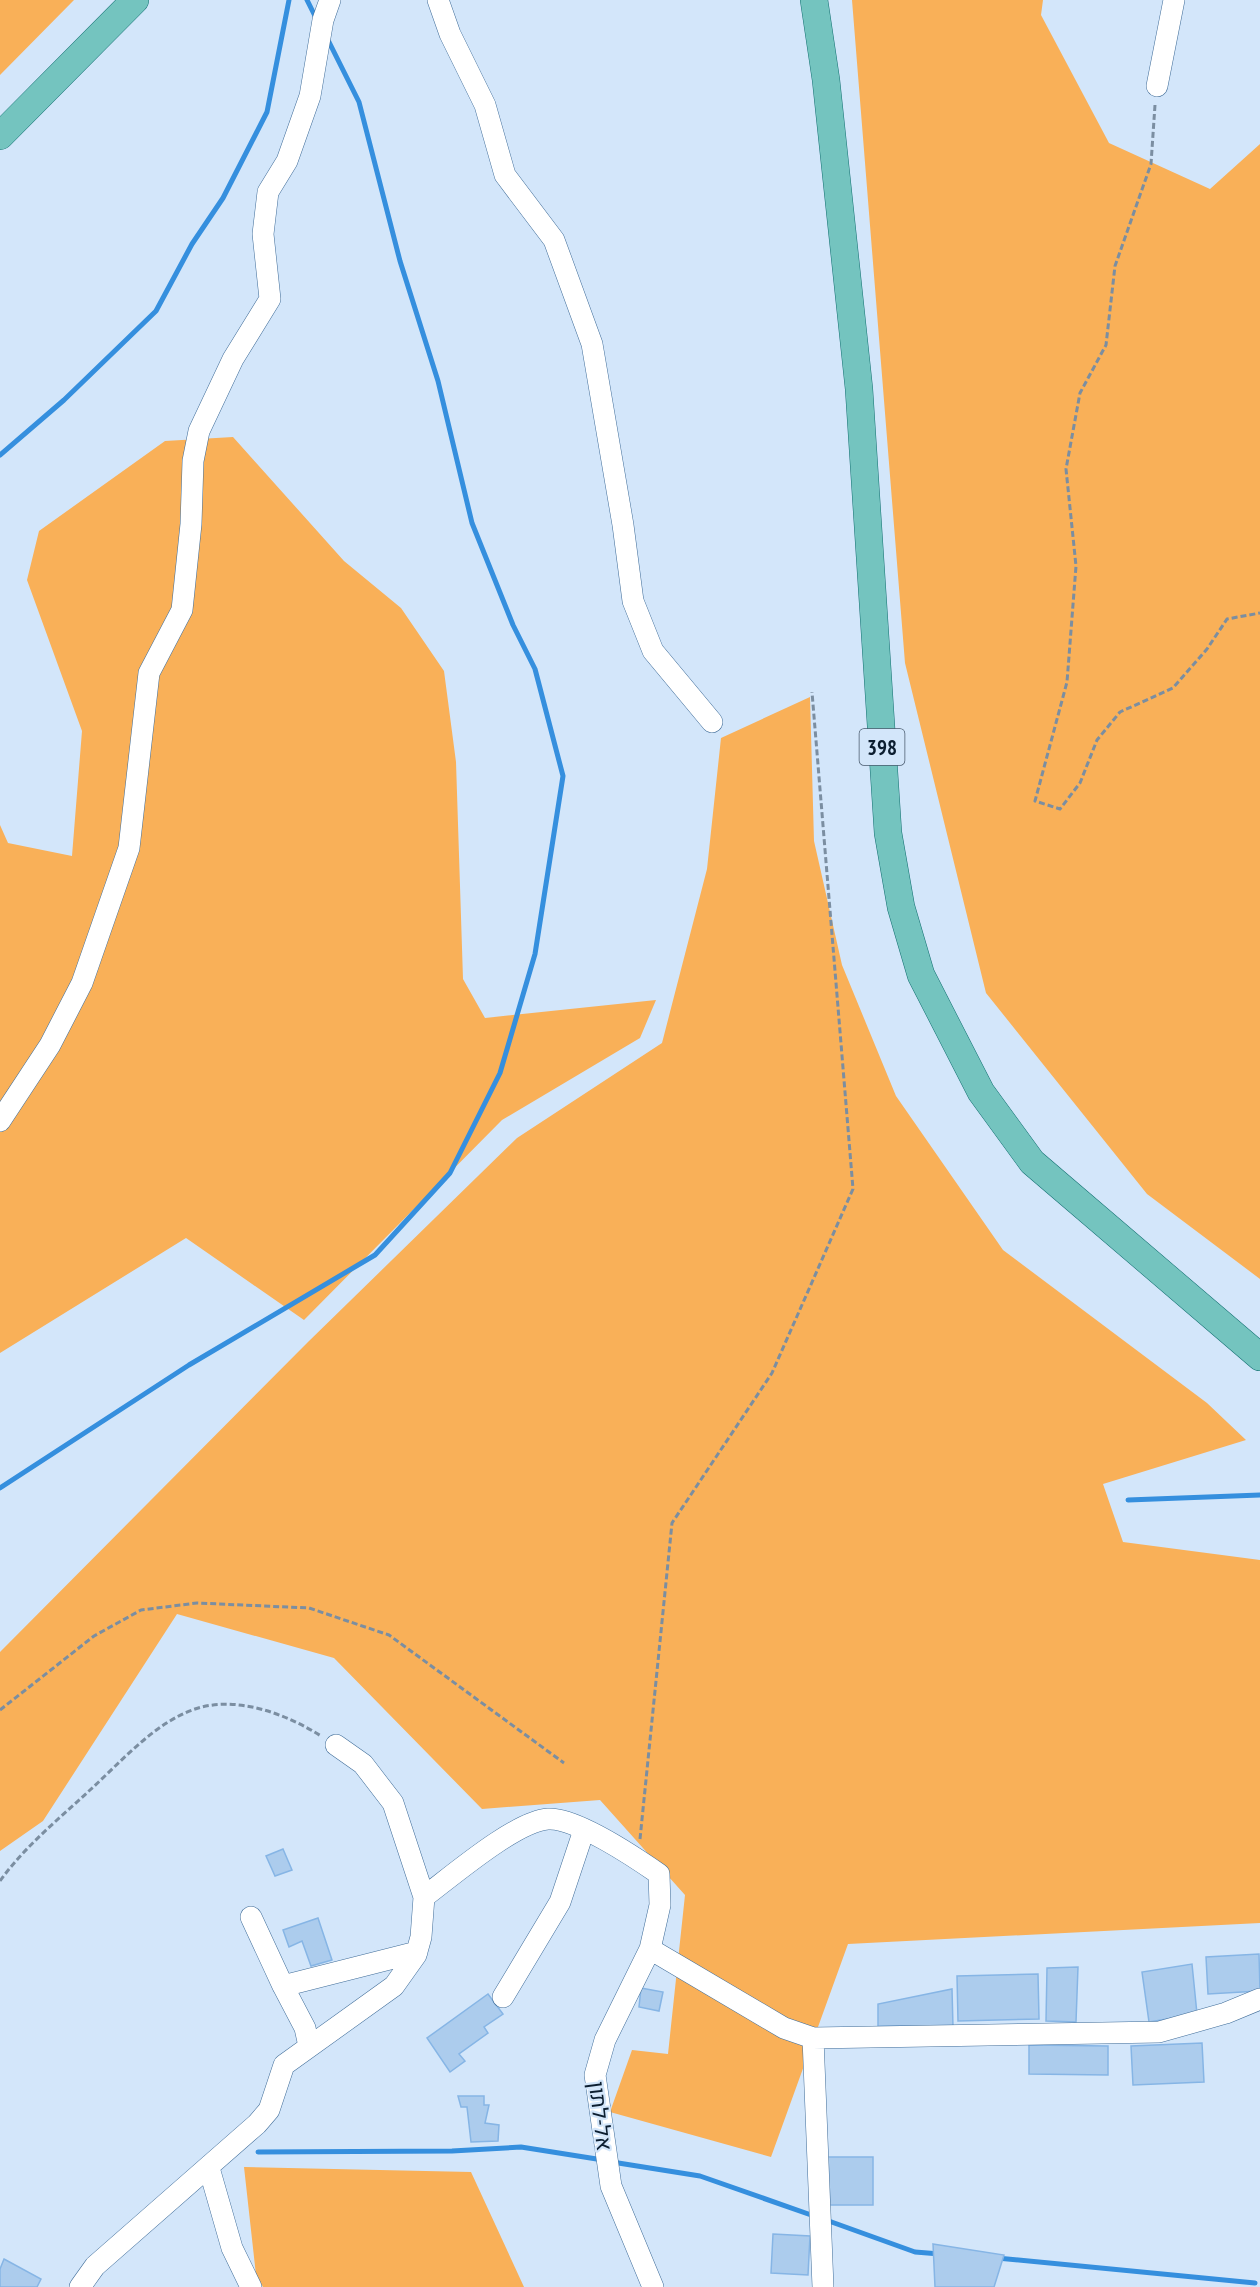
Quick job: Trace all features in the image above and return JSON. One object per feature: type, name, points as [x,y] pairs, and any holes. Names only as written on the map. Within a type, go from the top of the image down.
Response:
[{"type":"main road","points":[[0,136],[135,0]]},
{"type":"main road","name":"398","points":[[814,0],[828,92],[859,389],[888,833],[901,908],[921,975],[981,1092],[1032,1162],[1260,1357]]},
{"type":"street","points":[[0,1121],[50,1045],[82,983],[129,848],[149,673],[182,610],[191,524],[193,461],[199,431],[228,369],[270,299],[263,234],[268,192],[287,161],[310,96],[323,20],[330,0]]},
{"type":"street","points":[[438,0],[450,34],[485,105],[505,175],[554,240],[592,344],[623,525],[633,601],[653,651],[712,722]]},
{"type":"street","points":[[1157,86],[1174,0]]},
{"type":"street","points":[[80,2287],[95,2266],[258,2124],[269,2110],[284,2065],[394,1986],[405,1974],[417,1952],[424,1897],[393,1803],[363,1764],[336,1745]]},
{"type":"street","points":[[424,1897],[521,1828],[549,1819],[569,1822],[638,1859]]},
{"type":"street","points":[[503,1997],[560,1902],[584,1830]]},
{"type":"street","name":"אל-לתון","points":[[638,1859],[659,1874],[660,1905],[650,1949],[605,2040],[595,2075],[611,2186],[653,2287]]},
{"type":"street","points":[[251,1917],[305,2028],[309,2046]]},
{"type":"street","points":[[650,1949],[784,2028],[813,2038],[1159,2032],[1226,2013],[1260,1999]]},
{"type":"street","points":[[283,1986],[417,1952]]},
{"type":"street","points":[[813,2038],[823,2287]]},
{"type":"street","points":[[209,2168],[232,2248],[251,2287]]},
{"type":"path","points":[[1157,86],[1151,164],[1115,266],[1106,345],[1080,393],[1066,469],[1076,566],[1067,682],[1035,801],[1060,809],[1080,783],[1097,740],[1120,712],[1173,688],[1207,649],[1227,619],[1260,613]]},
{"type":"path","points":[[638,1859],[672,1523],[772,1373],[853,1189],[812,692]]},
{"type":"path","points":[[0,1710],[94,1636],[141,1610],[197,1603],[309,1608],[389,1635],[564,1763]]},
{"type":"path","points":[[0,1881],[40,1836],[130,1752],[162,1727],[194,1709],[218,1705],[257,1708],[297,1721],[336,1745]]},
{"type":"shaded area","points":[[0,0],[74,0],[0,75]]},
{"type":"shaded area","points":[[852,0],[1043,0],[1041,15],[1109,143],[1210,189],[1260,144],[1260,1279],[1147,1194],[986,993],[905,663]]},
{"type":"shaded area","points":[[233,437],[344,561],[401,608],[444,671],[456,762],[463,979],[485,1018],[656,1000],[640,1038],[502,1120],[304,1320],[186,1238],[0,1353],[0,825],[8,843],[72,856],[82,731],[27,580],[39,531],[165,441]]},
{"type":"shaded area","points":[[810,697],[814,841],[842,965],[896,1096],[1003,1250],[1207,1403],[1246,1440],[1103,1484],[1123,1542],[1260,1560],[1260,1923],[848,1944],[771,2157],[610,2112],[632,2050],[668,2054],[685,1895],[600,1800],[482,1809],[334,1658],[177,1614],[43,1821],[0,1851],[0,1652],[308,1342],[517,1138],[662,1043],[707,869],[721,738]]},
{"type":"shaded area","points":[[244,2167],[471,2172],[524,2287],[263,2287],[256,2275]]},
{"type":"building","points":[[283,1849],[292,1870],[275,1876],[266,1856]]},
{"type":"building","points":[[318,1918],[332,1960],[311,1966],[302,1941],[289,1947],[283,1930]]},
{"type":"building","points":[[1259,1954],[1260,1991],[1208,1994],[1206,1957]]},
{"type":"building","points":[[1192,1964],[1197,2014],[1149,2022],[1142,1972]]},
{"type":"building","points":[[1078,1967],[1076,2022],[1046,2021],[1047,1968]]},
{"type":"building","points":[[1038,1974],[1039,2019],[958,2021],[957,1976]]},
{"type":"building","points":[[641,1988],[663,1992],[659,2011],[639,2007]]},
{"type":"building","points":[[952,1989],[953,2027],[878,2026],[878,2004]]},
{"type":"building","points":[[488,1994],[503,2014],[484,2027],[488,2033],[459,2054],[465,2061],[450,2072],[427,2038]]},
{"type":"building","points":[[1202,2043],[1204,2082],[1133,2085],[1131,2046]]},
{"type":"building","points":[[1029,2045],[1108,2046],[1108,2075],[1029,2074]]},
{"type":"building","points":[[458,2096],[484,2096],[484,2105],[489,2105],[485,2123],[499,2125],[498,2141],[471,2142],[467,2107],[461,2107]]},
{"type":"building","points":[[820,2157],[873,2157],[873,2205],[820,2205]]},
{"type":"building","points":[[773,2234],[810,2236],[808,2275],[771,2273]]},
{"type":"building","points":[[933,2244],[1004,2255],[994,2287],[935,2287]]},
{"type":"building","points":[[4,2259],[41,2279],[37,2287],[0,2287],[0,2269]]},
{"type":"waterway","points":[[0,455],[64,400],[156,311],[192,244],[223,198],[267,112],[289,0]]},
{"type":"waterway","points":[[307,0],[316,18]]},
{"type":"waterway","points":[[0,1488],[189,1365],[375,1255],[450,1173],[500,1073],[535,954],[563,776],[535,669],[513,625],[472,523],[438,381],[400,261],[359,102],[328,40]]},
{"type":"waterway","points":[[1128,1500],[1260,1495]]},
{"type":"waterway","points":[[258,2152],[452,2151],[521,2147],[603,2160]]},
{"type":"waterway","points":[[612,2162],[700,2176],[814,2216]]},
{"type":"waterway","points":[[826,2220],[915,2252],[940,2254]]},
{"type":"waterway","points":[[997,2258],[1255,2283]]}]
